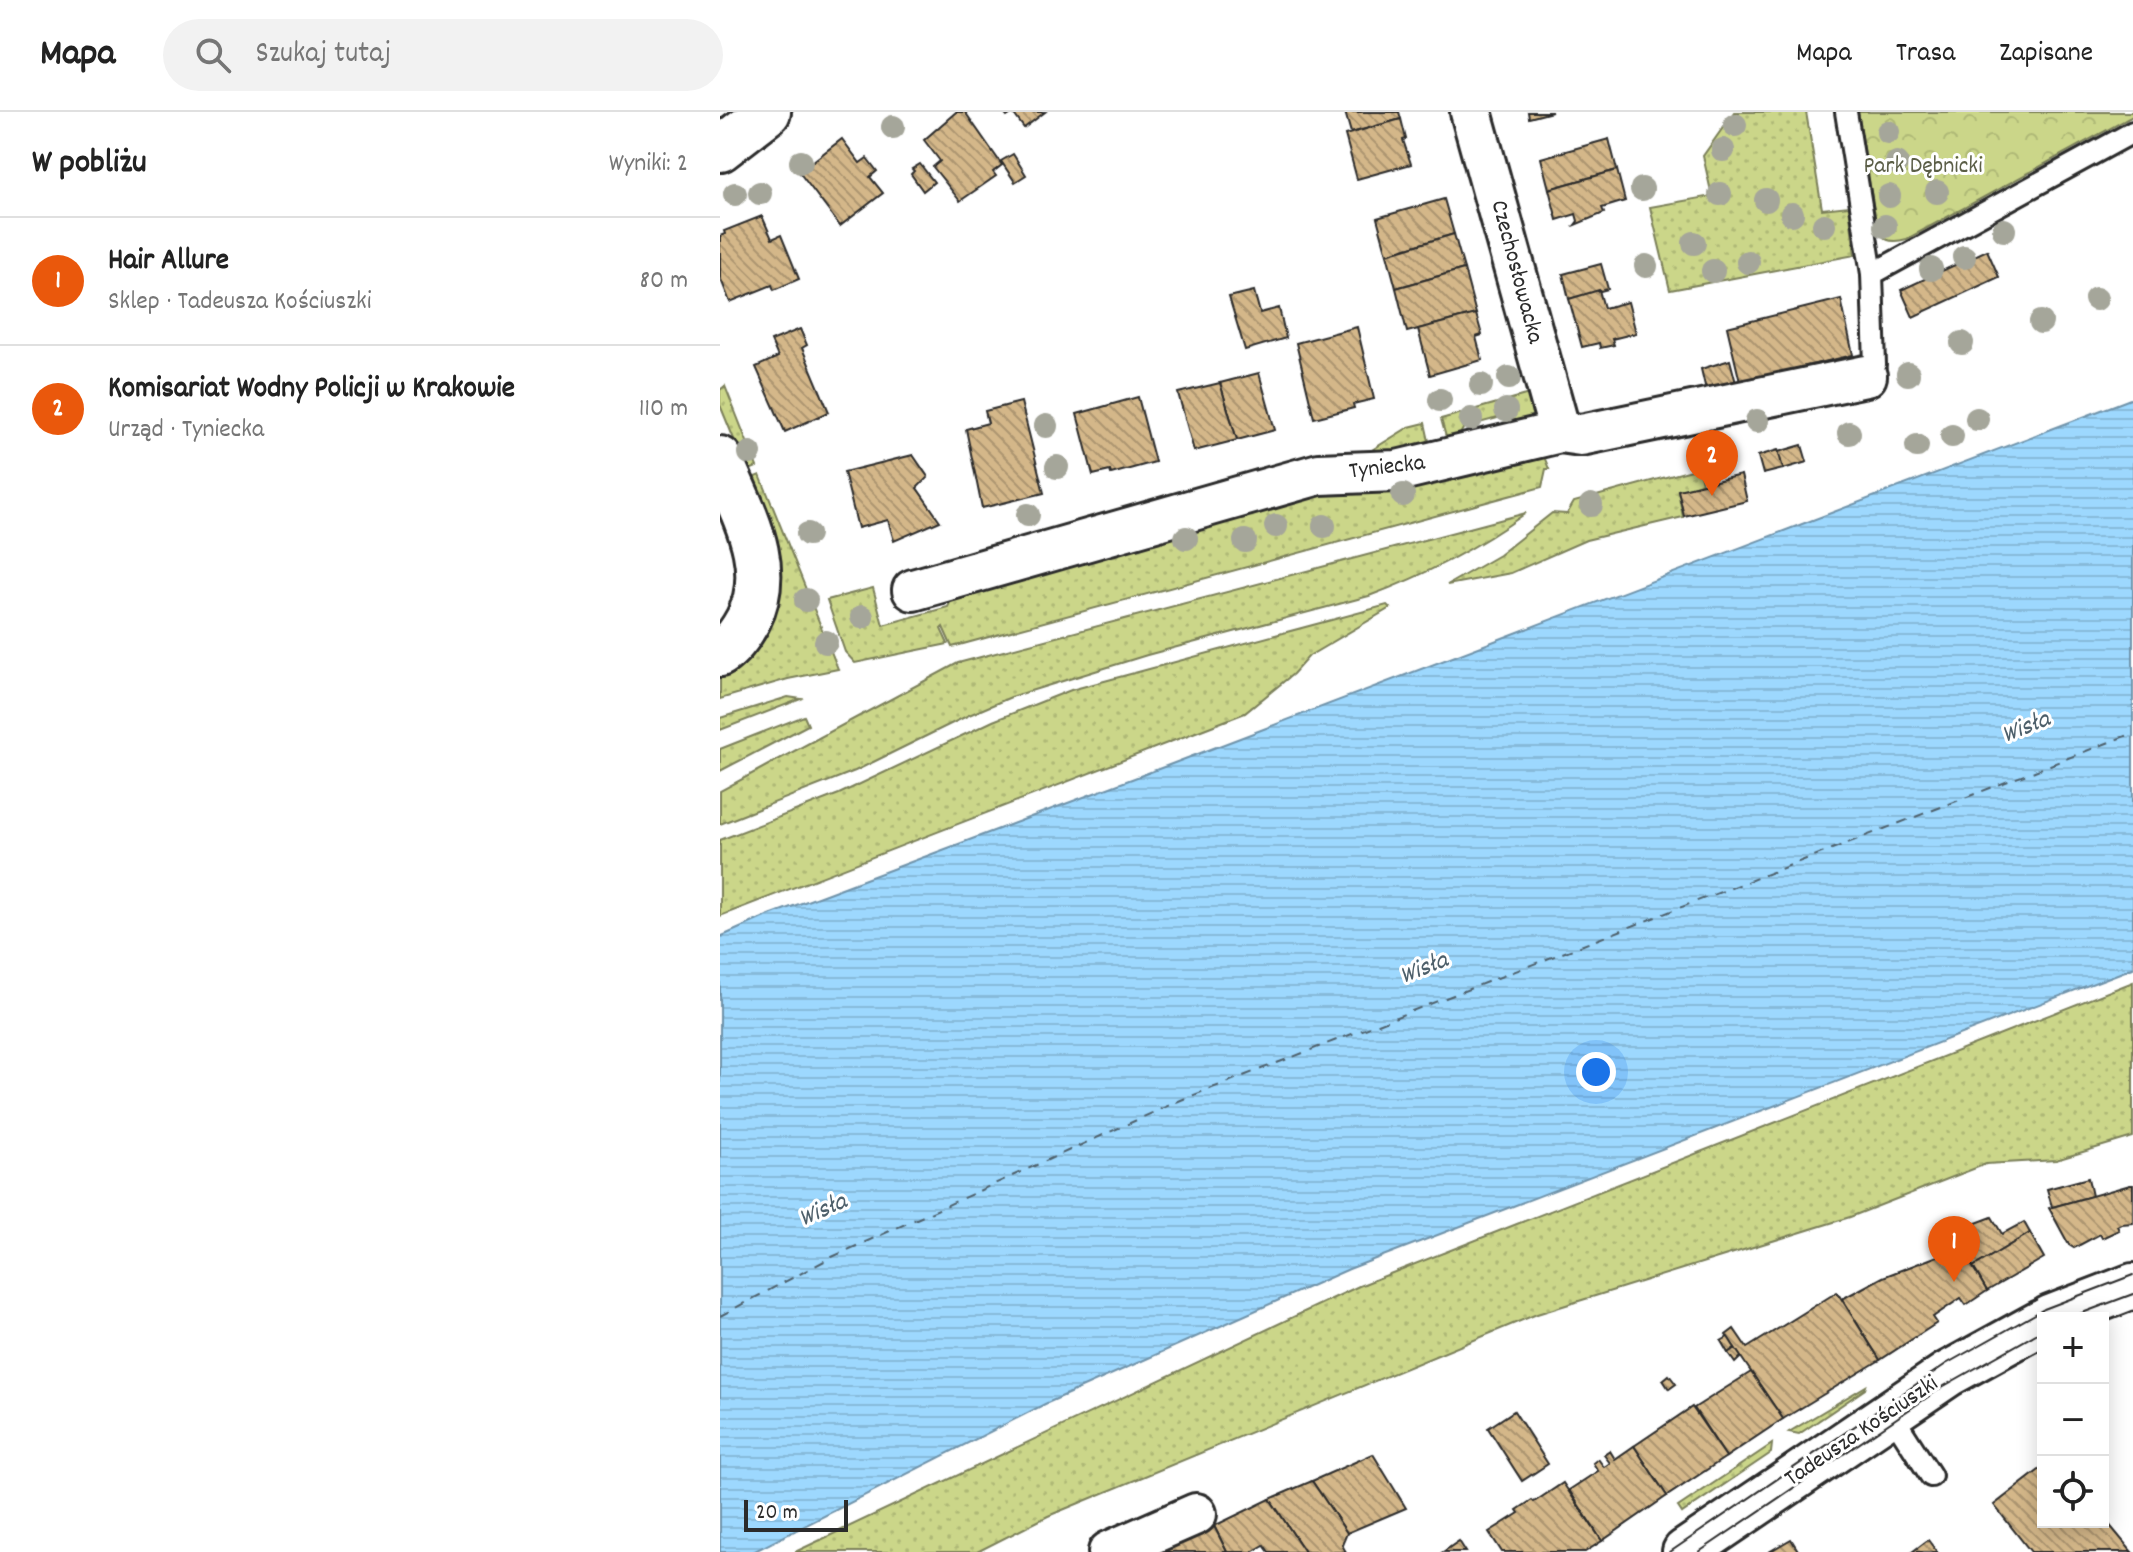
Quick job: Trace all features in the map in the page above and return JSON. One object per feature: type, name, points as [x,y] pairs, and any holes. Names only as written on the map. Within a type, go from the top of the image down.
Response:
[{"type":"street","points":[[720,149],[768,112]]},
{"type":"street","name":"Czechosłowacka","points":[[1471,112],[1560,432]]},
{"type":"street","name":"Tyniecka","points":[[913,590],[1319,474],[1397,471],[1560,432],[1581,435],[1866,376]]},
{"type":"street","points":[[720,459],[756,546],[760,566],[756,601],[739,636],[720,654]]},
{"type":"street","points":[[2066,1312],[2133,1286]]},
{"type":"street","name":"Tadeusza Kościuszki","points":[[1685,1552],[1948,1374],[2037,1325]]},
{"type":"street","points":[[1109,1552],[1196,1514]]},
{"type":"lane","points":[[1846,112],[1872,274],[1875,365],[1866,376]]},
{"type":"lane","points":[[1872,274],[2133,132]]},
{"type":"lane","points":[[1890,1412],[1931,1476]]},
{"type":"green space","points":[[1734,112],[1806,112],[1822,209],[1849,206],[1855,255],[1670,290],[1650,207],[1712,196],[1703,156]]},
{"type":"green space","name":"Park Dębnicki","points":[[1858,112],[2133,112],[2133,116],[1907,239],[1896,241],[1884,238],[1876,224]]},
{"type":"green space","points":[[725,386],[757,467],[747,471],[720,405],[720,390]]},
{"type":"green space","points":[[1529,394],[1538,412],[1530,423],[1522,426],[1505,416],[1464,427],[1455,443],[1446,437],[1441,419]]},
{"type":"green space","points":[[1425,423],[1429,441],[1423,452],[1354,461],[1409,427]]},
{"type":"green space","points":[[1543,454],[1549,469],[1546,469],[1542,487],[952,647],[943,627],[941,629],[948,644],[855,663],[845,652],[827,600],[873,588],[883,625],[948,607],[957,588],[1304,493]]},
{"type":"green space","points":[[1699,468],[1702,484],[1678,491],[1683,517],[1586,540],[1511,573],[1447,585],[1499,555],[1552,513],[1567,514],[1574,502]]},
{"type":"green space","points":[[760,475],[838,669],[788,679],[720,699],[720,677],[735,669],[760,644],[776,612],[780,595],[778,550],[750,479]]},
{"type":"green space","points":[[1526,513],[1450,560],[1369,596],[1147,655],[1011,697],[855,771],[720,824],[720,791],[958,663]]},
{"type":"green space","points":[[1387,605],[1390,608],[1309,656],[1293,674],[1245,713],[720,916],[720,840],[839,794],[993,721],[1071,690]]},
{"type":"green space","points":[[788,697],[801,699],[720,730],[720,718]]},
{"type":"green space","points":[[804,716],[808,725],[720,771],[720,749]]},
{"type":"green space","points":[[2133,982],[2133,1137],[2056,1160],[1986,1164],[1850,1217],[1537,1314],[1048,1516],[977,1552],[795,1552],[1359,1286]]},
{"type":"green space","points":[[1866,1386],[1799,1434],[1789,1432]]},
{"type":"green space","points":[[1772,1444],[1771,1453],[1682,1513],[1678,1507]]},
{"type":"water","name":"Wisła","points":[[2133,398],[2133,968],[1349,1269],[1045,1404],[753,1552],[720,1552],[720,937],[767,916]]},
{"type":"building","points":[[956,112],[965,112],[1002,165],[993,172],[996,176],[960,201],[933,167],[940,161],[924,140]]},
{"type":"building","points":[[1003,112],[1045,112],[1024,128],[1013,113],[1007,117]]},
{"type":"building","points":[[1345,112],[1399,112],[1401,119],[1351,133]]},
{"type":"building","points":[[1528,112],[1552,112],[1529,118]]},
{"type":"building","points":[[1401,119],[1406,139],[1403,140],[1411,164],[1357,179],[1345,135]]},
{"type":"building","points":[[842,139],[860,163],[867,158],[877,171],[870,177],[883,193],[840,226],[799,172]]},
{"type":"building","points":[[1609,139],[1617,170],[1549,189],[1541,158]]},
{"type":"building","points":[[1013,154],[1026,175],[1015,182],[1001,161]]},
{"type":"building","points":[[920,164],[934,182],[923,191],[911,174],[912,169]]},
{"type":"building","points":[[1617,170],[1625,201],[1602,208],[1604,213],[1575,225],[1578,221],[1576,214],[1557,220],[1549,189]]},
{"type":"building","points":[[1444,199],[1454,234],[1387,254],[1377,218]]},
{"type":"building","points":[[762,216],[772,239],[781,235],[799,279],[774,290],[772,285],[730,302],[720,277],[720,236],[725,234],[724,231]]},
{"type":"building","points":[[1454,234],[1464,269],[1396,288],[1387,254]]},
{"type":"building","points":[[1987,250],[1999,277],[1913,317],[1901,290]]},
{"type":"building","points":[[1601,264],[1608,289],[1569,299],[1563,274]]},
{"type":"building","points":[[1464,269],[1476,314],[1407,332],[1396,288]]},
{"type":"building","points":[[1599,290],[1604,308],[1628,302],[1636,333],[1612,339],[1614,345],[1600,348],[1599,343],[1582,347],[1569,299]]},
{"type":"building","points":[[1254,291],[1260,313],[1279,308],[1286,338],[1245,350],[1229,297]]},
{"type":"building","points":[[1841,299],[1853,355],[1740,382],[1727,327]]},
{"type":"building","points":[[1476,314],[1482,335],[1476,337],[1482,360],[1430,375],[1418,329]]},
{"type":"building","points":[[1357,327],[1374,399],[1353,404],[1354,408],[1314,418],[1296,343]]},
{"type":"building","points":[[800,329],[807,345],[802,348],[829,412],[785,432],[756,367],[778,357],[771,341]]},
{"type":"building","points":[[1730,360],[1736,383],[1706,390],[1701,369]]},
{"type":"building","points":[[1259,373],[1275,430],[1237,440],[1220,383]]},
{"type":"building","points":[[1220,383],[1237,440],[1194,451],[1178,393]]},
{"type":"building","points":[[1138,397],[1155,462],[1111,474],[1110,471],[1093,475],[1077,414]]},
{"type":"building","points":[[1021,402],[1044,493],[982,508],[966,429],[988,423],[985,411]]},
{"type":"building","points":[[1802,445],[1807,462],[1783,469],[1778,452]]},
{"type":"building","points":[[1778,450],[1783,469],[1763,474],[1758,456]]},
{"type":"building","points":[[913,455],[928,477],[917,488],[940,521],[894,541],[888,520],[858,528],[844,472]]},
{"type":"building","points":[[1741,475],[1747,501],[1684,516],[1678,490]]},
{"type":"building","points":[[2088,1178],[2092,1196],[2052,1207],[2047,1189]]},
{"type":"building","points":[[2133,1185],[2133,1223],[2121,1224],[2117,1226],[2119,1230],[2102,1238],[2100,1234],[2074,1248],[2069,1245],[2049,1208]]},
{"type":"building","points":[[1992,1217],[2002,1234],[2024,1222],[2030,1233],[1973,1267],[1952,1232]]},
{"type":"building","points":[[2030,1233],[2044,1258],[1987,1291],[1973,1267]]},
{"type":"building","points":[[1961,1247],[1987,1291],[1966,1305],[1961,1298],[1933,1317],[1937,1323],[1880,1360],[1842,1299],[1883,1277]]},
{"type":"building","points":[[1837,1292],[1880,1360],[1783,1419],[1726,1335],[1734,1329],[1747,1348]]},
{"type":"building","points":[[1728,1337],[1735,1348],[1728,1353],[1721,1341]]},
{"type":"building","points":[[1735,1348],[1741,1357],[1735,1363],[1728,1353]]},
{"type":"building","points":[[1751,1372],[1783,1419],[1726,1457],[1694,1408]]},
{"type":"building","points":[[1669,1375],[1676,1384],[1669,1389],[1663,1380]]},
{"type":"building","points":[[1692,1407],[1726,1457],[1667,1496],[1634,1446]]},
{"type":"building","points":[[1514,1411],[1548,1464],[1522,1481],[1488,1428]]},
{"type":"building","points":[[1634,1446],[1667,1496],[1602,1541],[1569,1490],[1598,1471],[1593,1463],[1598,1459],[1604,1467],[1610,1463],[1604,1455],[1610,1451],[1615,1459]]},
{"type":"building","points":[[1373,1454],[1406,1508],[1347,1533],[1312,1481]]},
{"type":"building","points":[[2037,1472],[2037,1528],[2109,1528],[2109,1524],[2132,1552],[2031,1552],[1994,1505]]},
{"type":"building","points":[[1312,1481],[1347,1533],[1342,1545],[1346,1552],[1305,1552],[1270,1499]]},
{"type":"building","points":[[1563,1483],[1602,1541],[1585,1552],[1502,1552],[1489,1532],[1519,1513],[1517,1510],[1532,1500],[1534,1502]]},
{"type":"building","points":[[1270,1499],[1305,1552],[1269,1552],[1264,1545],[1252,1552],[1227,1552],[1214,1526]]},
{"type":"building","points":[[1213,1524],[1227,1552],[1163,1552],[1161,1547]]},
{"type":"building","points":[[1791,1539],[1799,1552],[1769,1552]]},
{"type":"building","points":[[1928,1540],[1937,1552],[1912,1552]]},
{"type":"building","points":[[1459,1541],[1466,1552],[1443,1552]]},
{"type":"ferry route","points":[[720,1316],[832,1257],[1181,1100],[2133,733]]},
{"type":"tram line","points":[[1670,1552],[1946,1364],[2044,1309],[2133,1275]]},
{"type":"tram line","points":[[2085,1312],[2133,1294]]},
{"type":"tram line","points":[[1699,1552],[1944,1386],[2037,1333]]},
{"type":"place","name":"Komisariat Wodny Policji w Krakowie","points":[[1712,496]]},
{"type":"place","name":"Hair Allure","points":[[1954,1282]]}]
